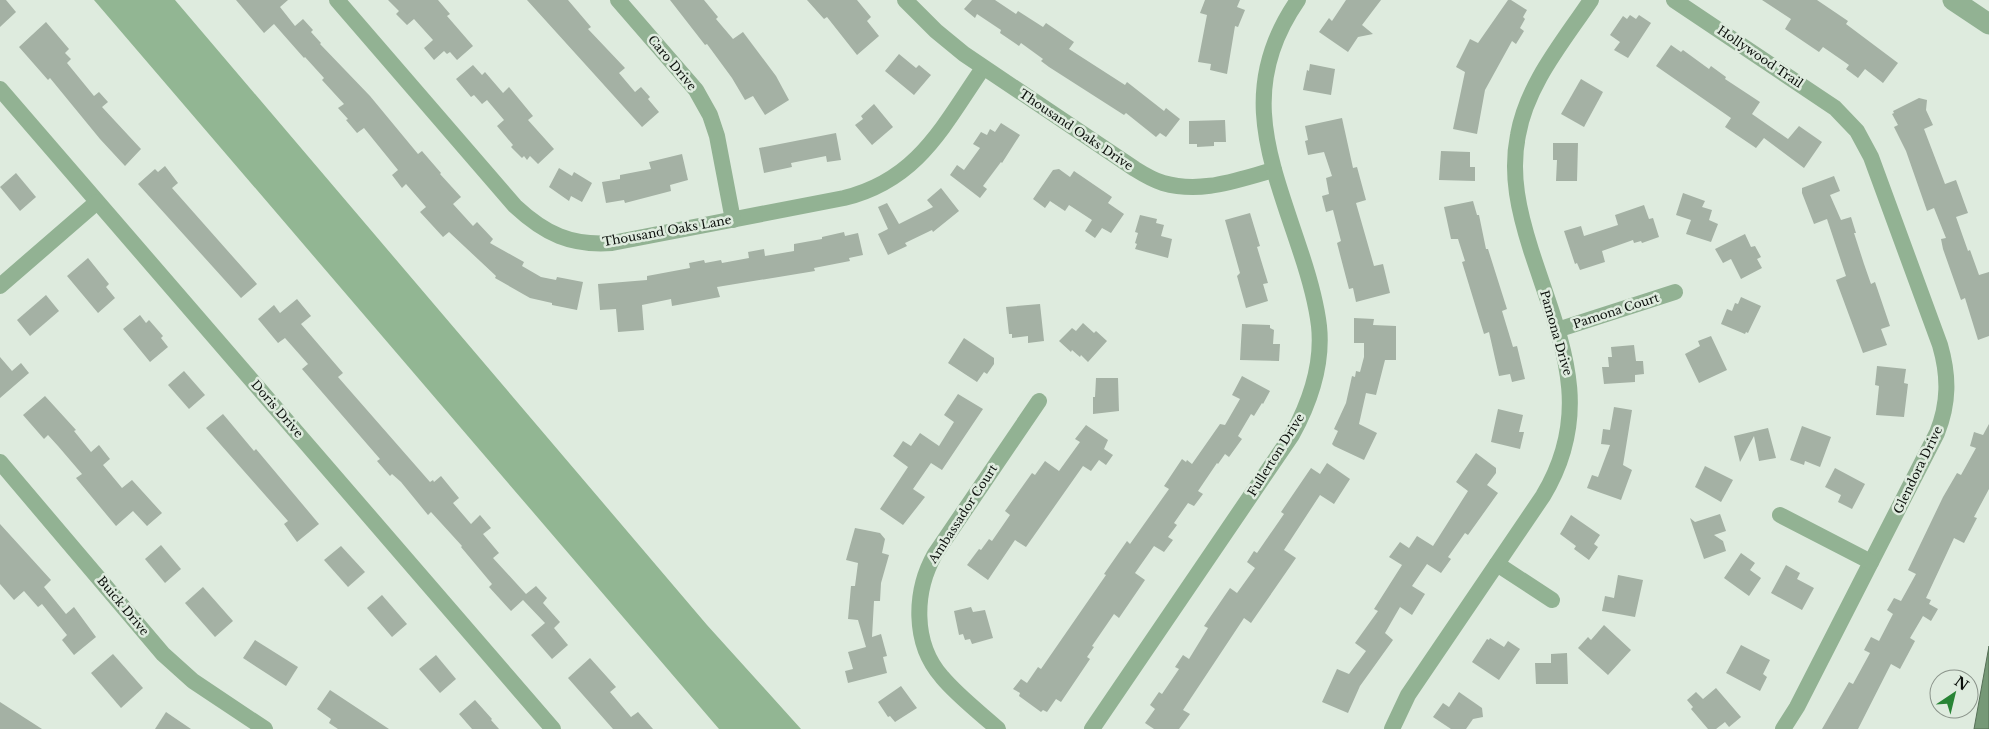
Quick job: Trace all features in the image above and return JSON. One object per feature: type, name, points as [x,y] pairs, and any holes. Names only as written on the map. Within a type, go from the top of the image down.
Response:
[{"type":"street","name":"Thousand Oaks Lane","points":[[337,0],[515,206],[545,230],[559,237],[582,243],[605,244],[844,198],[866,192],[886,182],[911,165],[927,148],[983,68]]},
{"type":"street","name":"Caro Drive","points":[[618,0],[696,90],[710,114],[717,136],[733,220]]},
{"type":"street","name":"Thousand Oaks Drive","points":[[905,0],[936,31],[983,68],[1134,170],[1162,183],[1192,188],[1214,187],[1274,170]]},
{"type":"street","name":"Fullerton Drive","points":[[1092,729],[1292,435],[1311,394],[1318,356],[1317,311],[1310,281],[1274,170],[1265,134],[1263,105],[1265,82],[1274,46],[1286,19],[1298,0]]},
{"type":"street","name":"Pamona Drive","points":[[1392,729],[1408,695],[1543,496],[1555,475],[1563,454],[1570,415],[1570,382],[1564,355],[1518,204],[1515,181],[1515,152],[1523,114],[1534,87],[1591,0]]},
{"type":"street","name":"Hollywood Trail","points":[[1674,0],[1825,101],[1844,116]]},
{"type":"street","points":[[1953,0],[1989,24]]},
{"type":"street","name":"Doris Drive","points":[[0,89],[553,729]]},
{"type":"street","name":"Glendora Drive","points":[[1783,729],[1798,707],[1937,433],[1946,404],[1947,374],[1940,345],[1871,157],[1862,139],[1844,116]]},
{"type":"street","points":[[0,286],[97,202]]},
{"type":"street","name":"Pamona Court","points":[[1556,330],[1675,292]]},
{"type":"street","name":"Ambassador Court","points":[[998,729],[951,688],[937,670],[927,650],[921,628],[920,598],[925,575],[935,554],[1039,401]]},
{"type":"street","name":"Buick Drive","points":[[0,462],[163,654],[192,681],[255,726]]},
{"type":"street","points":[[1780,515],[1871,562]]},
{"type":"street","points":[[1497,564],[1552,600]]},
{"type":"shaded area","points":[[94,0],[175,0],[707,625],[801,729],[719,729]]},
{"type":"shaded area","points":[[1989,646],[1989,729],[1974,729],[1976,719],[1979,719],[1979,701]]},
{"type":"building","points":[[0,0],[6,0],[16,12],[0,27]]},
{"type":"building","points":[[236,0],[288,0],[280,7],[295,26],[303,19],[313,30],[311,32],[320,44],[370,96],[418,154],[422,151],[461,197],[453,204],[473,226],[477,222],[493,239],[490,243],[524,262],[522,266],[541,277],[556,280],[557,277],[583,282],[577,310],[530,298],[495,278],[496,276],[449,232],[443,237],[420,212],[426,207],[406,184],[402,188],[392,175],[398,170],[364,128],[357,133],[346,120],[348,119],[338,108],[344,104],[322,80],[324,78],[274,24],[264,33]]},
{"type":"building","points":[[388,0],[438,0],[450,14],[447,16],[473,46],[457,60],[450,52],[447,54],[444,51],[434,60],[424,48],[433,40],[414,19],[407,25],[396,14],[399,11]]},
{"type":"building","points":[[527,0],[568,0],[591,27],[588,29],[625,68],[619,73],[635,92],[641,87],[659,112],[642,127]]},
{"type":"building","points":[[670,0],[704,0],[718,17],[716,19],[733,39],[743,32],[776,76],[789,100],[765,115],[753,96],[745,100],[732,78],[707,44],[705,45]]},
{"type":"building","points":[[807,0],[857,0],[871,17],[867,21],[879,36],[857,55],[827,17],[824,19]]},
{"type":"building","points":[[972,0],[995,0],[1016,14],[1018,11],[1043,27],[1046,23],[1074,42],[1069,49],[1125,85],[1127,82],[1164,111],[1166,108],[1180,119],[1166,137],[1160,133],[1156,137],[1126,113],[1124,115],[1049,67],[1041,61],[1043,59],[1021,43],[1019,46],[1000,33],[1001,30],[977,14],[975,18],[964,9]]},
{"type":"building","points":[[1205,0],[1240,0],[1237,7],[1245,10],[1238,27],[1235,26],[1227,74],[1210,70],[1211,64],[1198,62],[1207,15],[1200,13]]},
{"type":"building","points":[[1346,0],[1381,0],[1362,25],[1373,34],[1358,37],[1348,52],[1319,32],[1329,18],[1332,21]]},
{"type":"building","points":[[1508,0],[1527,10],[1520,28],[1524,31],[1516,44],[1512,41],[1485,90],[1477,134],[1453,129],[1465,72],[1456,67],[1470,39],[1478,43]]},
{"type":"building","points":[[1762,0],[1817,0],[1848,21],[1846,24],[1898,63],[1883,83],[1865,69],[1858,78],[1846,69],[1849,65],[1823,47],[1819,52],[1785,29],[1791,19]]},
{"type":"building","points":[[1630,15],[1636,19],[1639,15],[1651,23],[1628,58],[1614,50],[1620,42],[1610,35],[1623,16],[1627,19]]},
{"type":"building","points":[[46,22],[69,49],[65,53],[71,59],[67,63],[94,96],[99,92],[108,102],[102,107],[141,149],[125,166],[100,139],[50,78],[48,80],[19,47]]},
{"type":"building","points":[[1671,45],[1681,52],[1683,50],[1709,69],[1711,66],[1726,77],[1725,79],[1760,102],[1752,114],[1788,139],[1799,126],[1822,142],[1804,168],[1764,138],[1756,148],[1725,127],[1731,118],[1656,66]]},
{"type":"building","points":[[899,54],[916,68],[919,65],[931,75],[914,95],[885,71]]},
{"type":"building","points":[[1310,64],[1335,69],[1331,95],[1303,90]]},
{"type":"building","points":[[473,65],[482,75],[485,72],[503,93],[509,87],[533,116],[528,120],[554,149],[538,164],[530,156],[527,160],[524,156],[522,158],[511,147],[513,145],[497,126],[504,120],[487,100],[482,104],[474,95],[471,97],[456,79]]},
{"type":"building","points":[[1581,79],[1603,92],[1584,127],[1561,114]]},
{"type":"building","points":[[1919,98],[1927,100],[1926,110],[1933,125],[1924,129],[1945,184],[1956,180],[1968,213],[1956,217],[1968,251],[1970,250],[1979,275],[1989,272],[1989,336],[1978,340],[1965,298],[1961,300],[1943,249],[1941,239],[1946,238],[1934,208],[1927,211],[1906,151],[1894,127],[1898,125],[1892,114],[1894,113],[1893,111]]},
{"type":"building","points":[[874,104],[893,127],[872,145],[855,125],[863,119],[861,116]]},
{"type":"building","points":[[1342,118],[1353,168],[1357,167],[1366,200],[1356,203],[1374,266],[1383,264],[1390,293],[1356,302],[1353,288],[1349,289],[1337,243],[1341,241],[1333,210],[1326,212],[1322,196],[1329,194],[1326,178],[1332,176],[1324,152],[1308,155],[1305,141],[1308,140],[1305,126]]},
{"type":"building","points":[[1225,120],[1226,142],[1214,142],[1214,146],[1197,147],[1197,144],[1189,144],[1189,121]]},
{"type":"building","points":[[1001,123],[1020,135],[1002,163],[983,186],[987,189],[980,198],[950,175],[957,165],[964,170],[980,148],[973,144],[981,132],[987,135],[990,129],[995,132]]},
{"type":"building","points":[[836,133],[841,160],[827,162],[826,156],[791,163],[792,167],[764,173],[759,148]]},
{"type":"building","points":[[1553,143],[1578,143],[1577,181],[1556,181],[1557,160],[1553,160]]},
{"type":"building","points":[[1441,151],[1470,152],[1470,167],[1475,167],[1475,181],[1439,180]]},
{"type":"building","points":[[682,154],[688,180],[670,185],[671,191],[625,203],[624,200],[606,203],[602,182],[620,179],[620,175],[651,169],[649,162]]},
{"type":"building","points":[[165,166],[178,183],[172,188],[257,284],[241,298],[138,184],[155,169],[158,172]]},
{"type":"building","points":[[559,168],[572,176],[574,172],[592,183],[582,202],[571,196],[569,201],[549,187]]},
{"type":"building","points":[[1059,169],[1070,177],[1074,171],[1112,197],[1108,203],[1124,214],[1111,233],[1102,228],[1095,238],[1085,231],[1092,220],[1069,205],[1065,211],[1050,201],[1045,208],[1033,199],[1053,170]]},
{"type":"building","points":[[16,173],[36,197],[20,211],[0,187]]},
{"type":"building","points":[[1834,176],[1840,191],[1830,195],[1841,220],[1851,217],[1856,233],[1854,233],[1871,284],[1875,282],[1890,326],[1881,329],[1887,345],[1863,353],[1836,280],[1846,276],[1827,219],[1814,224],[1802,193],[1802,188]]},
{"type":"building","points":[[941,188],[959,211],[933,232],[932,230],[905,243],[907,246],[888,255],[878,234],[888,229],[878,207],[887,203],[899,224],[933,207],[927,200]]},
{"type":"building","points":[[1683,193],[1705,201],[1702,207],[1712,210],[1709,220],[1718,224],[1711,242],[1686,234],[1691,220],[1676,215]]},
{"type":"building","points":[[1473,201],[1477,215],[1479,215],[1486,249],[1488,249],[1507,309],[1502,311],[1513,347],[1517,346],[1525,379],[1512,382],[1510,374],[1499,376],[1489,332],[1484,334],[1462,262],[1465,261],[1458,239],[1451,239],[1444,207]]},
{"type":"building","points":[[1644,205],[1649,219],[1653,218],[1659,237],[1642,243],[1641,241],[1634,243],[1633,240],[1602,251],[1605,262],[1580,270],[1577,263],[1575,264],[1564,231],[1581,226],[1584,236],[1618,225],[1615,215]]},
{"type":"building","points":[[1250,213],[1260,246],[1257,247],[1268,283],[1263,284],[1268,301],[1246,308],[1237,276],[1240,273],[1225,220]]},
{"type":"building","points":[[1140,215],[1157,219],[1156,223],[1164,225],[1161,236],[1172,239],[1168,258],[1135,249],[1138,233],[1135,232]]},
{"type":"building","points":[[844,232],[845,236],[858,233],[863,255],[849,258],[850,261],[814,268],[815,271],[717,287],[720,297],[672,306],[671,299],[642,305],[644,330],[618,332],[616,309],[600,310],[598,284],[647,280],[647,276],[690,268],[689,263],[704,260],[705,263],[721,260],[722,263],[749,258],[748,252],[764,249],[765,256],[794,251],[794,244],[822,239],[822,237]]},
{"type":"building","points":[[1745,234],[1751,247],[1755,246],[1761,257],[1757,259],[1762,268],[1741,279],[1731,259],[1723,263],[1715,249]]},
{"type":"building","points":[[88,258],[109,284],[106,287],[115,298],[98,313],[67,276]]},
{"type":"building","points":[[46,295],[59,311],[30,336],[17,320]]},
{"type":"building","points":[[1741,297],[1761,306],[1748,333],[1746,332],[1745,334],[1721,324],[1727,309],[1732,311],[1735,303],[1738,304]]},
{"type":"building","points":[[297,299],[311,316],[301,324],[343,373],[338,377],[430,482],[433,480],[434,482],[441,476],[459,498],[453,503],[471,524],[480,515],[491,528],[483,534],[499,553],[493,558],[526,594],[536,586],[547,598],[543,603],[560,622],[554,628],[568,645],[552,659],[531,635],[545,623],[523,600],[511,611],[489,587],[492,584],[462,546],[431,512],[428,515],[401,482],[392,474],[390,476],[377,461],[380,459],[302,369],[308,364],[285,338],[278,343],[258,319],[274,305],[280,313]]},
{"type":"building","points":[[1040,304],[1044,341],[1028,343],[1028,336],[1012,338],[1012,334],[1009,334],[1006,307]]},
{"type":"building","points":[[140,315],[146,323],[149,320],[163,336],[161,338],[168,347],[150,362],[123,329]]},
{"type":"building","points":[[1354,318],[1374,319],[1373,325],[1396,326],[1396,360],[1385,360],[1376,395],[1366,393],[1359,424],[1377,433],[1364,460],[1332,444],[1338,431],[1334,429],[1346,403],[1352,376],[1355,377],[1356,371],[1360,372],[1364,357],[1364,343],[1354,343]]},
{"type":"building","points":[[1083,323],[1107,341],[1088,362],[1081,355],[1080,357],[1072,350],[1071,352],[1059,341],[1072,328],[1076,331]]},
{"type":"building","points":[[1242,324],[1270,325],[1270,328],[1274,330],[1273,344],[1280,344],[1279,361],[1240,360]]},
{"type":"building","points":[[1711,336],[1727,370],[1699,383],[1685,354],[1700,346],[1698,341]]},
{"type":"building","points":[[964,338],[994,358],[994,364],[987,374],[984,372],[977,382],[948,363]]},
{"type":"building","points":[[1634,345],[1636,361],[1643,361],[1644,374],[1635,375],[1635,382],[1604,384],[1602,367],[1609,367],[1608,357],[1612,357],[1611,347]]},
{"type":"building","points":[[0,357],[12,371],[21,363],[29,373],[0,398]]},
{"type":"building","points":[[1877,366],[1906,369],[1904,383],[1908,384],[1904,417],[1876,415],[1879,386],[1875,385]]},
{"type":"building","points":[[184,371],[205,395],[189,409],[168,385]]},
{"type":"building","points":[[1242,376],[1270,391],[1263,404],[1254,416],[1251,414],[1238,436],[1242,439],[1229,457],[1225,454],[1198,491],[1203,494],[1194,506],[1188,503],[1174,523],[1177,525],[1168,537],[1173,540],[1164,552],[1154,546],[1135,573],[1145,580],[1119,618],[1114,614],[1092,646],[1094,647],[1087,657],[1090,659],[1061,702],[1056,699],[1047,712],[1043,710],[1041,712],[1019,696],[1020,693],[1013,689],[1021,679],[1027,683],[1038,667],[1041,669],[1106,575],[1104,574],[1127,541],[1130,544],[1169,489],[1164,486],[1182,459],[1192,464],[1220,424],[1225,425],[1240,399],[1232,395]]},
{"type":"building","points":[[1096,378],[1118,378],[1119,411],[1093,414]]},
{"type":"building","points":[[958,394],[983,409],[942,470],[931,463],[913,489],[925,497],[903,525],[880,509],[908,467],[893,456],[903,441],[911,446],[920,433],[939,446],[954,422],[944,415]]},
{"type":"building","points":[[45,396],[76,430],[74,431],[91,452],[99,445],[110,459],[103,465],[122,488],[132,480],[162,513],[147,526],[133,511],[116,526],[76,478],[82,474],[48,435],[44,439],[23,415]]},
{"type":"building","points":[[1614,407],[1632,410],[1623,465],[1632,470],[1621,500],[1587,488],[1592,475],[1598,477],[1610,445],[1601,444],[1603,429],[1610,430]]},
{"type":"building","points":[[1498,409],[1523,415],[1519,432],[1524,432],[1520,449],[1491,442]]},
{"type":"building","points":[[223,414],[254,451],[256,449],[319,524],[297,542],[284,524],[288,521],[206,428]]},
{"type":"building","points":[[1989,424],[1989,489],[1974,517],[1977,518],[1964,543],[1954,538],[1926,598],[1931,600],[1929,604],[1938,609],[1931,621],[1923,616],[1910,638],[1915,641],[1900,669],[1891,664],[1858,729],[1822,729],[1849,682],[1853,684],[1870,653],[1864,650],[1871,637],[1879,641],[1893,614],[1887,610],[1894,598],[1901,601],[1916,574],[1908,570],[1943,497],[1957,473],[1961,475],[1976,448],[1970,446],[1974,432],[1983,435]]},
{"type":"building","points":[[1086,425],[1108,440],[1104,449],[1113,455],[1106,465],[1099,460],[1091,471],[1083,466],[1026,547],[1015,540],[988,580],[967,565],[989,539],[992,541],[1010,515],[1005,511],[1032,473],[1035,475],[1045,461],[1059,471],[1080,442],[1075,439]]},
{"type":"building","points":[[1802,426],[1831,437],[1820,467],[1805,461],[1804,465],[1790,460]]},
{"type":"building","points":[[1768,428],[1776,458],[1759,461],[1754,436],[1740,462],[1734,436]]},
{"type":"building","points":[[1476,453],[1496,468],[1496,473],[1487,485],[1498,493],[1468,535],[1465,533],[1448,557],[1451,559],[1441,573],[1427,564],[1412,586],[1425,594],[1412,615],[1400,607],[1385,633],[1393,640],[1360,686],[1348,713],[1322,702],[1337,669],[1349,674],[1366,651],[1355,643],[1378,611],[1374,609],[1402,565],[1389,557],[1400,542],[1409,548],[1417,536],[1433,546],[1468,491],[1456,482]]},
{"type":"building","points":[[1327,463],[1350,479],[1334,504],[1320,495],[1284,550],[1296,558],[1251,623],[1244,618],[1183,710],[1190,714],[1179,729],[1154,729],[1145,723],[1155,709],[1150,705],[1159,692],[1162,694],[1179,669],[1175,667],[1183,655],[1189,659],[1208,628],[1204,626],[1230,588],[1237,593],[1255,568],[1247,562],[1254,551],[1257,553],[1284,514],[1281,512],[1311,468],[1320,474]]},
{"type":"building","points":[[1705,466],[1733,480],[1721,502],[1695,487]]},
{"type":"building","points":[[1835,468],[1865,484],[1852,509],[1838,502],[1841,495],[1825,487]]},
{"type":"building","points":[[1720,514],[1726,531],[1714,535],[1723,541],[1726,551],[1704,559],[1690,518],[1695,522]]},
{"type":"building","points":[[1571,515],[1600,535],[1594,544],[1598,547],[1589,560],[1574,549],[1576,546],[1560,534]]},
{"type":"building","points":[[0,524],[51,580],[44,587],[66,614],[74,607],[96,637],[74,655],[62,640],[67,635],[42,604],[38,607],[24,591],[14,600],[0,584]]},
{"type":"building","points":[[855,528],[880,533],[885,539],[882,553],[889,555],[881,583],[880,601],[874,601],[872,637],[881,634],[887,656],[883,657],[887,673],[848,683],[845,671],[853,669],[848,652],[866,647],[858,620],[848,619],[851,586],[855,586],[858,563],[846,560]]},
{"type":"building","points":[[161,545],[181,569],[165,583],[145,559]]},
{"type":"building","points":[[341,546],[365,572],[348,587],[324,560]]},
{"type":"building","points":[[1741,553],[1755,563],[1750,570],[1761,578],[1749,596],[1724,578]]},
{"type":"building","points":[[1786,565],[1800,573],[1797,579],[1814,588],[1802,610],[1771,593]]},
{"type":"building","points":[[1618,575],[1643,580],[1635,617],[1602,611],[1605,596],[1614,598]]},
{"type":"building","points":[[203,587],[233,621],[215,637],[185,603]]},
{"type":"building","points":[[382,595],[407,624],[392,637],[367,608]]},
{"type":"building","points":[[971,607],[973,612],[985,610],[993,638],[972,644],[970,639],[965,640],[963,634],[959,635],[954,611]]},
{"type":"building","points":[[1604,625],[1631,650],[1608,675],[1578,648],[1588,637],[1591,640]]},
{"type":"building","points":[[1490,638],[1504,647],[1508,641],[1520,649],[1499,680],[1472,662],[1487,639],[1489,640]]},
{"type":"building","points":[[255,640],[298,667],[286,686],[243,658]]},
{"type":"building","points":[[1741,645],[1770,660],[1763,674],[1767,677],[1760,691],[1726,673]]},
{"type":"building","points":[[1567,653],[1568,684],[1536,684],[1535,663],[1551,663],[1551,654]]},
{"type":"building","points":[[113,654],[143,688],[121,708],[91,673]]},
{"type":"building","points":[[436,655],[456,679],[440,693],[419,669]]},
{"type":"building","points":[[590,658],[616,687],[610,692],[631,717],[638,712],[653,729],[613,729],[568,678]]},
{"type":"building","points":[[901,686],[917,708],[895,722],[890,716],[888,717],[878,702]]},
{"type":"building","points":[[1716,688],[1741,717],[1729,727],[1725,722],[1716,729],[1708,729],[1691,709],[1693,707],[1687,700],[1696,692],[1703,699]]},
{"type":"building","points":[[330,690],[389,729],[338,729],[329,723],[331,719],[317,709]]},
{"type":"building","points":[[1459,692],[1482,708],[1483,717],[1473,719],[1466,729],[1451,729],[1433,717],[1443,703],[1449,707]]},
{"type":"building","points":[[475,700],[499,729],[472,729],[459,714]]},
{"type":"building","points":[[0,702],[42,729],[0,729]]},
{"type":"building","points":[[166,712],[191,729],[155,729]]}]
